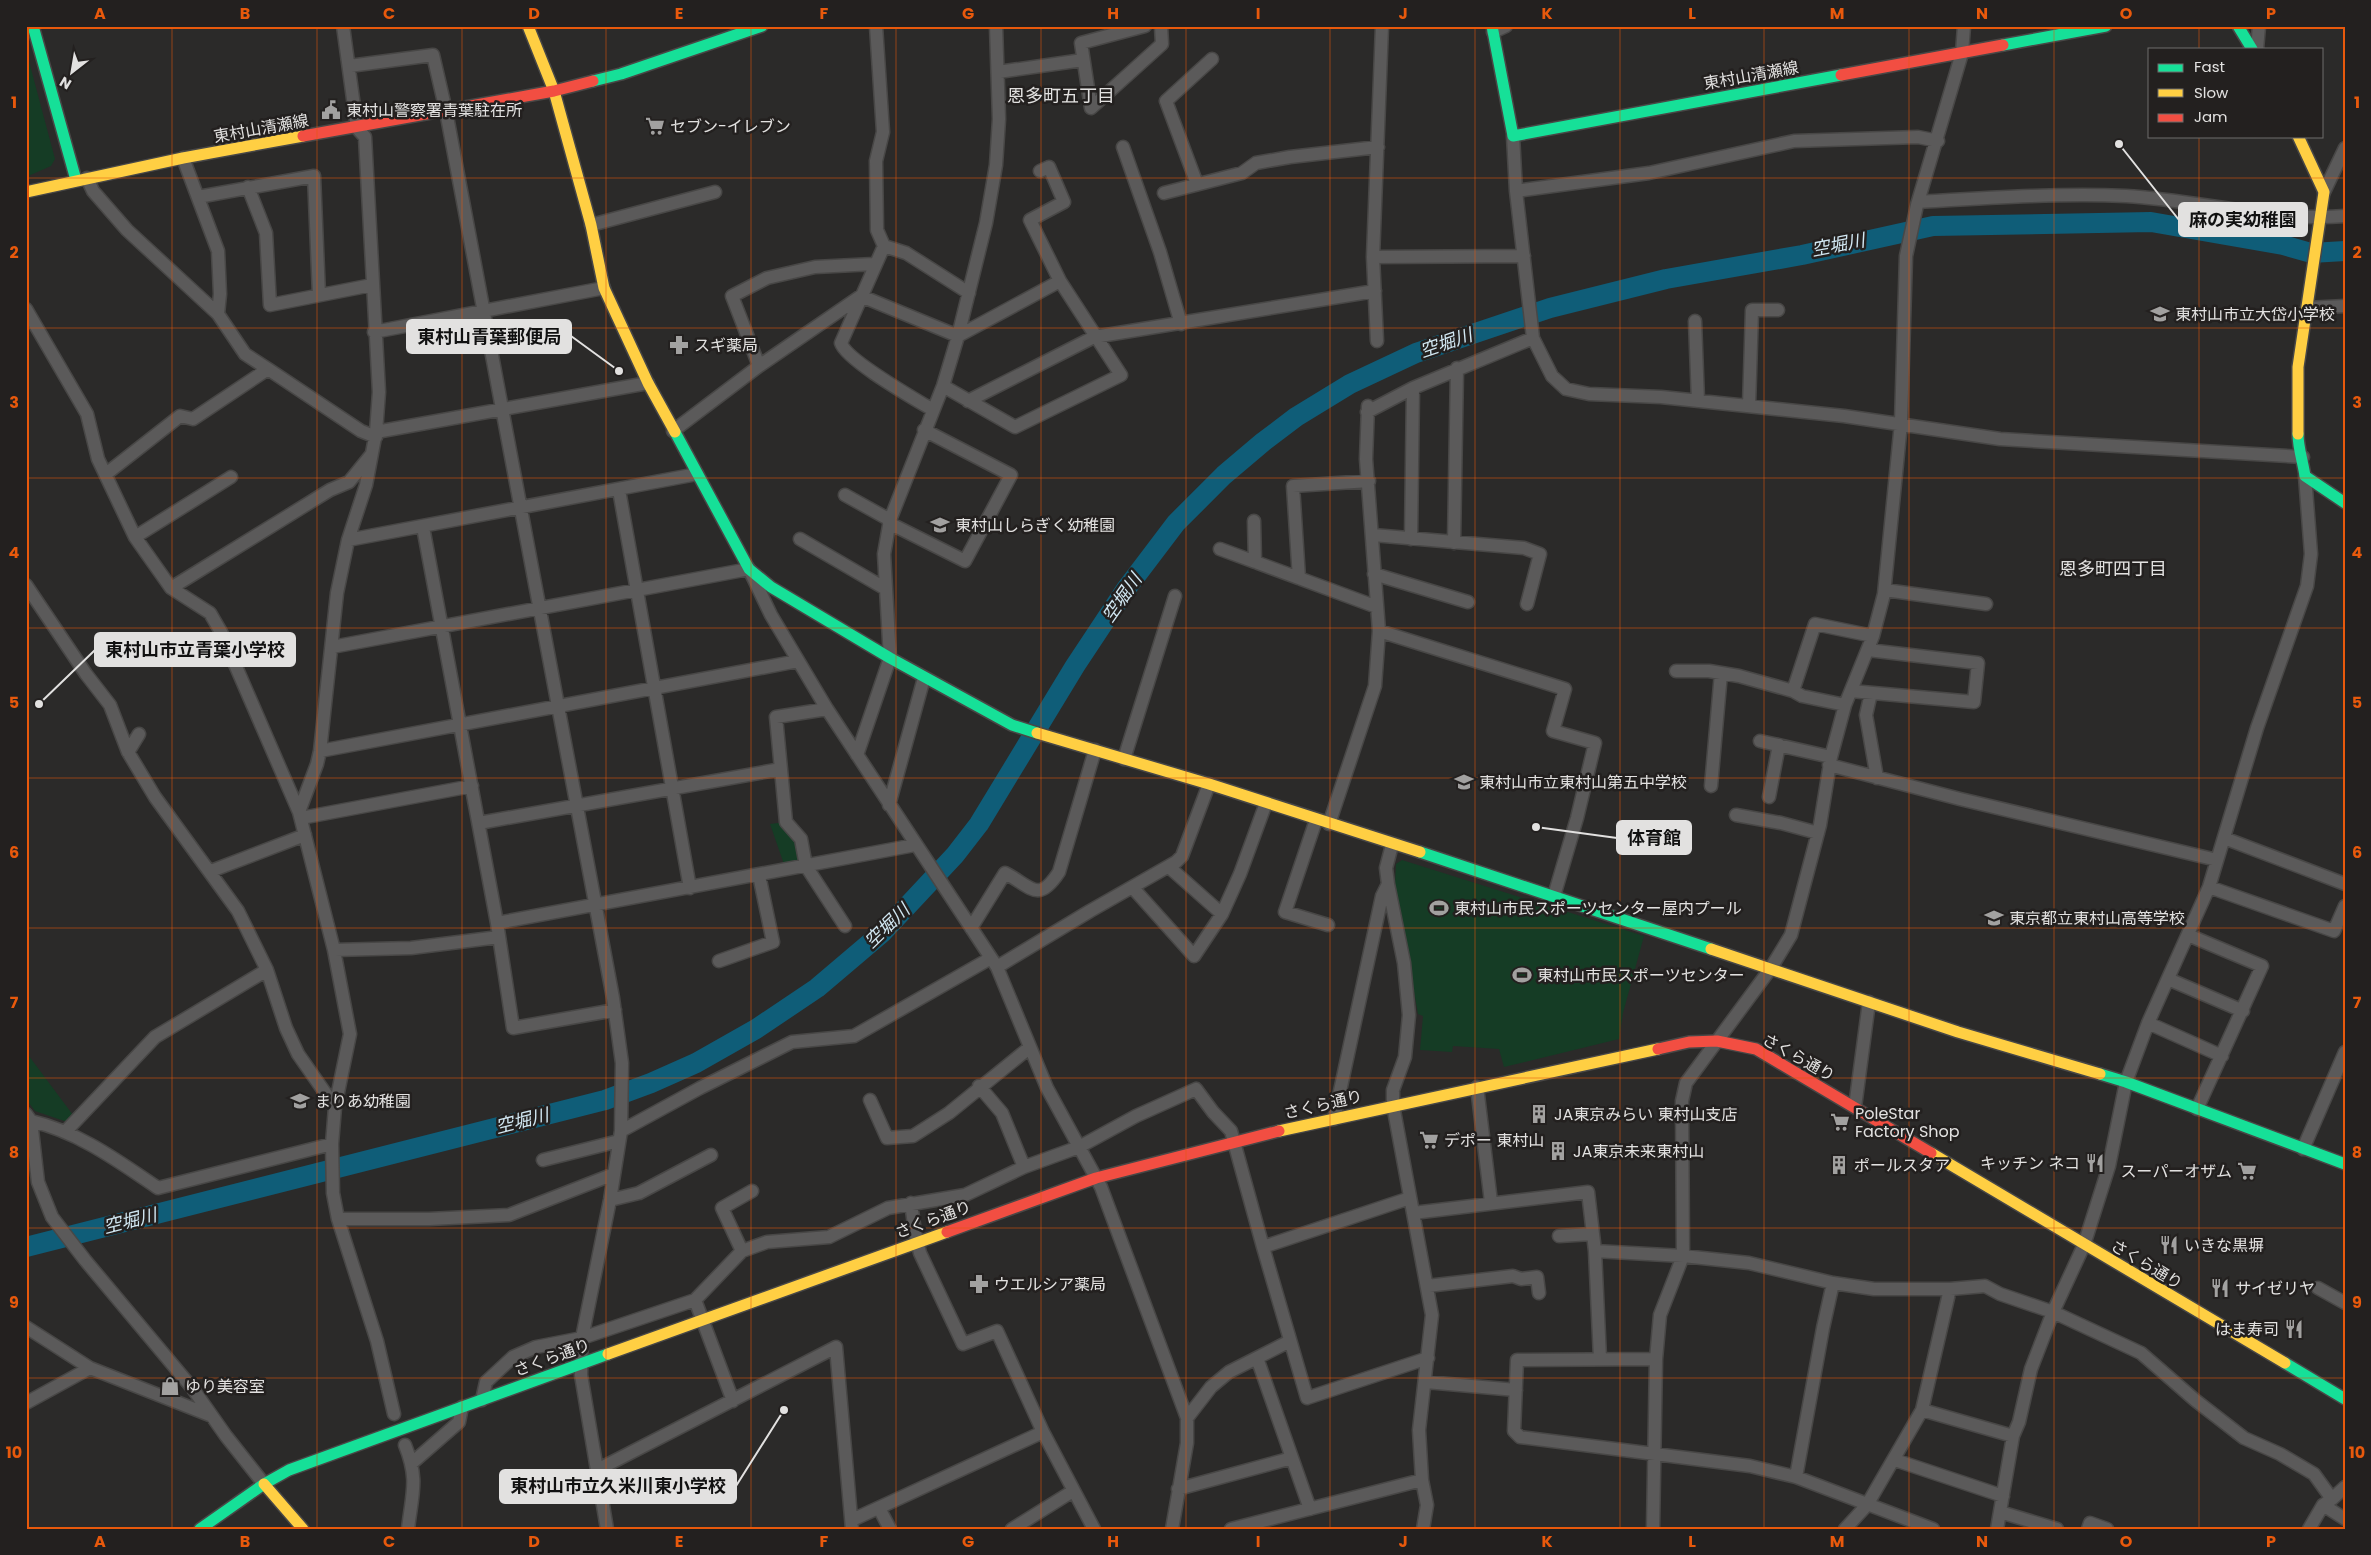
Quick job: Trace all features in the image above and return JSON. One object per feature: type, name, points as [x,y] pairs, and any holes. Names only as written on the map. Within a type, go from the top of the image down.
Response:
[{"type":"street","points":[[33,26],[81,179],[127,230],[218,314],[245,354],[361,431],[376,435],[648,383]]},
{"type":"street","points":[[300,815],[320,751],[338,593],[348,540],[366,485],[376,435],[379,392],[374,332],[365,137],[357,128],[343,26]]},
{"type":"street","points":[[528,26],[554,91],[591,225],[604,288],[648,383],[749,569],[771,616],[827,709],[994,963],[1047,1088],[1102,1187],[1187,1418],[1187,1443],[1172,1529]]},
{"type":"street","name":"東村山清瀬線","points":[[26,192],[183,158],[554,91],[621,74],[762,26]]},
{"type":"street","points":[[876,26],[882,132],[876,162],[877,230],[884,246],[906,253],[969,293]]},
{"type":"street","points":[[857,755],[890,658],[884,554],[889,522],[943,386],[958,336],[986,223],[996,165],[999,119],[996,26]]},
{"type":"street","points":[[1145,26],[1081,43],[1091,108],[1162,44],[1161,26]]},
{"type":"street","points":[[1377,341],[1373,257],[1382,26]]},
{"type":"street","points":[[1506,26],[1492,29],[1513,136],[1516,191],[1533,337],[1552,376],[1566,389],[1589,394],[1698,401],[1901,423],[2000,439],[2303,458]]},
{"type":"street","points":[[1653,1529],[1656,1359],[1660,1315],[1683,1256],[1682,1101],[1686,1083],[1771,968],[1790,935],[1818,834],[1830,761],[1845,705],[1873,636],[1885,590],[1901,423],[1906,258],[1918,204],[1938,141],[1962,53],[1964,26]]},
{"type":"street","name":"東村山清瀬線","points":[[1513,136],[2106,26]]},
{"type":"street","points":[[2238,26],[2251,48]]},
{"type":"street","points":[[2257,48],[2259,26]]},
{"type":"street","points":[[349,66],[433,55],[446,111],[522,508],[615,1010],[622,1064],[620,1136],[610,1200],[582,1338],[581,1364],[581,1375],[606,1528]]},
{"type":"street","points":[[1197,184],[1166,101],[1212,59]]},
{"type":"street","points":[[998,72],[1083,60]]},
{"type":"street","points":[[1516,191],[1649,173],[1794,141],[1918,138],[1938,141]]},
{"type":"street","points":[[2299,138],[2324,192]]},
{"type":"street","points":[[1123,147],[1160,252],[1181,324]]},
{"type":"street","points":[[1164,193],[1242,173],[1256,163],[1290,157],[1378,148]]},
{"type":"street","points":[[1997,1529],[2013,1436],[2019,1422],[2030,1369],[2052,1312],[2084,1245],[2109,1166],[2126,1082],[2148,1023],[2209,887],[2257,728],[2310,573],[2311,554],[2305,476],[2303,458],[2298,445],[2297,386],[2324,192],[2345,148]]},
{"type":"street","points":[[183,158],[218,250],[220,294],[218,314]]},
{"type":"street","points":[[943,386],[1016,427],[1120,375],[1060,281],[1030,220],[1068,200],[1049,167],[1040,170]]},
{"type":"street","points":[[198,197],[314,176],[319,295]]},
{"type":"street","points":[[248,187],[266,233],[270,305],[372,285]]},
{"type":"street","points":[[591,225],[715,192]]},
{"type":"street","points":[[1918,204],[1989,197],[2127,196],[2288,218],[2321,219],[2345,216]]},
{"type":"street","points":[[884,246],[874,264],[841,343],[842,348],[857,361],[933,410]]},
{"type":"street","points":[[1373,257],[1524,256]]},
{"type":"street","points":[[759,366],[732,296],[767,278],[815,267],[874,264]]},
{"type":"street","points":[[958,336],[1060,281]]},
{"type":"street","points":[[374,332],[604,288]]},
{"type":"street","points":[[968,400],[1094,337],[1375,291]]},
{"type":"street","points":[[861,296],[958,336]]},
{"type":"street","points":[[673,431],[759,366],[861,296]]},
{"type":"street","points":[[2307,308],[2345,306]]},
{"type":"street","points":[[26,309],[87,414],[98,459],[135,537],[171,588],[210,613],[221,632],[300,815],[334,950],[350,1034],[334,1107],[332,1146],[333,1193],[338,1219],[377,1340],[394,1414]]},
{"type":"street","points":[[1749,406],[1746,310],[1778,310]]},
{"type":"street","points":[[1695,321],[1698,401]]},
{"type":"street","points":[[1329,824],[1376,686],[1379,631],[1365,435],[1367,409],[1457,368],[1533,337]]},
{"type":"street","points":[[1454,543],[1457,368]]},
{"type":"street","points":[[106,474],[180,416],[193,419],[268,369]]},
{"type":"street","points":[[1411,539],[1412,388]]},
{"type":"street","points":[[845,495],[889,522],[965,561],[1011,475],[924,430]]},
{"type":"street","points":[[171,588],[330,490],[349,482],[371,455]]},
{"type":"street","points":[[348,540],[697,474]]},
{"type":"street","points":[[2305,476],[2345,503]]},
{"type":"street","points":[[135,537],[231,477]]},
{"type":"street","points":[[1299,578],[1293,486],[1369,481]]},
{"type":"street","points":[[619,490],[690,888]]},
{"type":"street","points":[[1254,520],[1256,562]]},
{"type":"street","points":[[423,527],[497,923],[513,1028],[615,1010]]},
{"type":"street","points":[[1373,535],[1524,548],[1540,554],[1526,604]]},
{"type":"street","points":[[800,539],[886,589]]},
{"type":"street","points":[[1220,549],[1377,607]]},
{"type":"street","points":[[332,648],[749,569],[772,587],[890,658],[1012,725],[1209,784],[1392,845],[1554,896],[1958,1032],[2126,1082],[2345,1164]]},
{"type":"street","points":[[1374,574],[1468,602]]},
{"type":"street","points":[[26,585],[86,674],[110,705],[128,752],[156,797],[238,911],[267,970],[286,1028],[298,1054],[334,1107]]},
{"type":"street","points":[[1885,590],[1986,604]]},
{"type":"street","points":[[1124,759],[1175,596]]},
{"type":"street","points":[[1793,691],[1815,624],[1873,636]]},
{"type":"street","points":[[1379,631],[1565,689],[1553,731],[1595,743],[1577,818],[1554,896]]},
{"type":"street","points":[[1851,691],[1974,702],[1978,663],[1868,650]]},
{"type":"street","points":[[320,751],[798,661]]},
{"type":"street","points":[[1676,671],[1721,673],[1793,691],[1802,696],[1845,705]]},
{"type":"street","points":[[1711,786],[1721,673]]},
{"type":"street","points":[[889,805],[924,678]]},
{"type":"street","points":[[1871,693],[1866,715],[1877,778]]},
{"type":"street","points":[[827,709],[776,717],[786,822],[801,839],[806,866],[845,926]]},
{"type":"street","points":[[128,752],[139,734]]},
{"type":"street","points":[[1760,741],[1830,761],[1877,778],[2217,860]]},
{"type":"street","points":[[1769,797],[1778,745]]},
{"type":"street","points":[[971,928],[1005,873],[1036,891],[1042,892],[1049,888],[1059,872],[1095,750]]},
{"type":"street","points":[[479,823],[781,769]]},
{"type":"street","points":[[544,1160],[620,1136],[700,1088],[792,1042],[854,1036],[1133,888],[1169,867],[1182,856],[1209,784]]},
{"type":"street","points":[[300,815],[472,786]]},
{"type":"street","points":[[1133,888],[1194,956],[1222,914],[1240,874],[1266,803]]},
{"type":"street","points":[[1736,815],[1781,823],[1818,834]]},
{"type":"street","points":[[1316,820],[1285,912],[1328,925]]},
{"type":"street","points":[[211,871],[305,835]]},
{"type":"street","points":[[2224,838],[2345,884]]},
{"type":"street","points":[[497,923],[915,845]]},
{"type":"street","points":[[1392,845],[1386,868],[1404,963],[1409,1015],[1405,1057],[1393,1090],[1393,1105],[1432,1315],[1426,1382],[1419,1430],[1422,1480],[1427,1505],[1423,1529]]},
{"type":"street","points":[[1169,867],[1222,914]]},
{"type":"street","points":[[719,960],[773,942],[759,875]]},
{"type":"street","points":[[1334,1119],[1382,896],[1388,884]]},
{"type":"street","points":[[2209,887],[2334,930],[2345,906]]},
{"type":"street","points":[[2188,935],[2262,966],[2197,1109]]},
{"type":"street","points":[[334,950],[411,948],[499,936]]},
{"type":"street","points":[[66,1131],[155,1037],[267,970]]},
{"type":"street","points":[[2168,979],[2243,1011]]},
{"type":"street","points":[[1855,1107],[1869,1002]]},
{"type":"street","points":[[2148,1023],[2222,1056]]},
{"type":"street","name":"さくら通り","points":[[200,1529],[264,1484],[290,1470],[1096,1178],[1235,1140],[1689,1042],[1717,1041],[1756,1049],[2345,1399]]},
{"type":"street","points":[[870,1100],[887,1138],[913,1136],[949,1113],[979,1086],[1029,1048]]},
{"type":"street","points":[[2303,1149],[2345,1052]]},
{"type":"street","points":[[979,1086],[1002,1113],[1024,1167]]},
{"type":"street","points":[[1477,1087],[1491,1202]]},
{"type":"street","points":[[482,1400],[486,1382],[513,1357],[536,1347],[582,1338],[695,1300],[742,1251],[767,1242],[829,1237],[888,1208],[965,1194],[1024,1167],[1079,1147],[1136,1116],[1196,1089],[1213,1112],[1231,1131],[1235,1140],[1262,1247],[1307,1398],[1428,1358]]},
{"type":"street","points":[[303,1529],[264,1484],[172,1362],[85,1260],[57,1223],[38,1182],[28,1118],[66,1131],[113,1158],[158,1188],[332,1146]]},
{"type":"street","points":[[610,1200],[639,1194],[711,1155]]},
{"type":"street","points":[[338,1219],[429,1220],[509,1215],[614,1174]]},
{"type":"street","points":[[742,1251],[722,1208],[752,1191]]},
{"type":"street","points":[[1413,1213],[1491,1202],[1588,1192],[1595,1251],[1600,1358]]},
{"type":"street","points":[[1262,1247],[1410,1198]]},
{"type":"street","points":[[911,1203],[918,1242],[963,1344],[997,1331],[1043,1432],[1094,1529]]},
{"type":"street","points":[[1559,1236],[1592,1234]]},
{"type":"street","points":[[1595,1251],[1683,1256],[1749,1264],[1833,1284],[1874,1289],[1950,1289],[1985,1286],[2000,1294],[2052,1312],[2141,1353],[2195,1400],[2244,1438],[2280,1454],[2314,1474],[2327,1502],[2345,1519]]},
{"type":"street","points":[[1426,1286],[1513,1276],[1521,1279],[1537,1277],[1539,1293]]},
{"type":"street","points":[[1796,1477],[1822,1328],[1833,1284]]},
{"type":"street","points":[[2318,1288],[2345,1303]]},
{"type":"street","points":[[1845,1529],[1867,1505],[1895,1460],[1922,1410],[1950,1289]]},
{"type":"street","points":[[695,1300],[704,1319],[733,1401]]},
{"type":"street","points":[[26,1327],[90,1368],[212,1416]]},
{"type":"street","points":[[1187,1418],[1211,1387],[1229,1372],[1290,1341]]},
{"type":"street","points":[[597,1470],[836,1347],[852,1524],[879,1508],[1043,1432]]},
{"type":"street","points":[[1257,1358],[1310,1509]]},
{"type":"street","points":[[1656,1359],[1517,1360],[1514,1431],[1520,1437],[1750,1466],[1796,1477],[1932,1529]]},
{"type":"street","points":[[26,1403],[90,1368]]},
{"type":"street","points":[[1426,1382],[1516,1390]]},
{"type":"street","points":[[412,1463],[459,1422],[462,1407]]},
{"type":"street","points":[[1922,1410],[2013,1436]]},
{"type":"street","points":[[405,1445],[412,1463],[415,1484],[408,1529]]},
{"type":"street","points":[[1178,1489],[1292,1458]]},
{"type":"street","points":[[1895,1460],[2003,1496]]},
{"type":"street","points":[[1231,1529],[1422,1480]]},
{"type":"street","points":[[2308,1529],[2327,1502],[2345,1487]]},
{"type":"street","points":[[1012,1529],[1074,1491]]},
{"type":"street","points":[[879,1508],[890,1529]]},
{"type":"street","points":[[2000,1512],[2056,1529]]},
{"type":"street","points":[[2088,1529],[2090,1523],[2107,1529]]},
{"type":"green space","points":[[26,50],[55,159],[51,166],[26,177]]},
{"type":"green space","points":[[786,822],[801,839],[806,866],[786,870],[770,824]]},
{"type":"green space","name":"東村山市民スポーツセンター","points":[[1402,860],[1644,936],[1623,1013],[1619,1039],[1504,1067],[1499,1049],[1453,1046],[1452,1052],[1420,1050],[1423,1016],[1418,1014],[1395,884],[1396,864]]},
{"type":"green space","points":[[26,1052],[73,1115],[67,1122],[35,1111],[26,1099]]},
{"type":"waterway","name":"空堀川","points":[[26,1247],[605,1100],[651,1083],[696,1063],[756,1029],[817,988],[883,932],[955,855],[979,824],[1075,666],[1126,589],[1176,523],[1224,475],[1296,417],[1350,384],[1416,353],[1550,308],[1666,279],[1802,255],[1933,226],[2151,222],[2283,245],[2311,253],[2345,251]]},
{"type":"traffic: fast","points":[[33,26],[76,180]]},
{"type":"traffic: fast","points":[[593,81],[621,74],[762,26]]},
{"type":"traffic: fast","points":[[1492,26],[1513,136],[1841,75]]},
{"type":"traffic: fast","points":[[2003,45],[2106,26]]},
{"type":"traffic: fast","points":[[2238,26],[2251,48]]},
{"type":"traffic: fast","points":[[675,432],[749,569],[771,587],[890,658],[1012,725],[1037,733]]},
{"type":"traffic: fast","points":[[2298,434],[2305,476],[2345,503]]},
{"type":"traffic: fast","points":[[1420,852],[1711,949]]},
{"type":"traffic: fast","points":[[2100,1074],[2345,1164]]},
{"type":"traffic: fast","points":[[200,1529],[264,1484],[289,1470],[608,1354]]},
{"type":"traffic: fast","points":[[2285,1363],[2345,1399]]},
{"type":"traffic: slow","points":[[528,26],[554,91],[591,225],[604,288],[648,383],[675,432]]},
{"type":"traffic: slow","points":[[26,192],[183,158],[303,136]]},
{"type":"traffic: slow","points":[[2298,434],[2298,367],[2324,192],[2299,138]]},
{"type":"traffic: slow","points":[[1037,733],[1209,784],[1420,852]]},
{"type":"traffic: slow","points":[[1711,949],[1958,1032],[2100,1074]]},
{"type":"traffic: slow","points":[[1279,1131],[1658,1049]]},
{"type":"traffic: slow","points":[[1931,1153],[2285,1363]]},
{"type":"traffic: slow","points":[[608,1354],[947,1232]]},
{"type":"traffic: slow","points":[[264,1484],[303,1529]]},
{"type":"traffic: jam","points":[[1841,75],[2003,45]]},
{"type":"traffic: jam","points":[[303,136],[554,91],[593,81]]},
{"type":"traffic: jam","points":[[1658,1049],[1689,1042],[1717,1041],[1756,1049],[1931,1153]]},
{"type":"traffic: jam","points":[[947,1232],[1096,1178],[1279,1131]]},
{"type":"place","name":"東村山警察署青葉駐在所","points":[[331,110]]},
{"type":"place","name":"セブン-イレブン","points":[[655,126]]},
{"type":"place","name":"麻の実幼稚園","points":[[2119,144]]},
{"type":"place","name":"東村山市立大岱小学校","points":[[2160,314]]},
{"type":"place","name":"スギ薬局","points":[[679,345]]},
{"type":"place","name":"東村山青葉郵便局","points":[[619,371]]},
{"type":"place","name":"東村山しらぎく幼稚園","points":[[940,525]]},
{"type":"place","name":"東村山市立青葉小学校","points":[[39,704]]},
{"type":"place","name":"東村山市立東村山第五中学校","points":[[1464,782]]},
{"type":"place","name":"体育館","points":[[1536,827]]},
{"type":"place","name":"東村山市民スポーツセンター屋内プール","points":[[1439,908]]},
{"type":"place","name":"東京都立東村山高等学校","points":[[1994,918]]},
{"type":"place","name":"東村山市民スポーツセンター","points":[[1522,975]]},
{"type":"place","name":"まりあ幼稚園","points":[[300,1101]]},
{"type":"place","name":"JA東京みらい 東村山支店","points":[[1539,1114]]},
{"type":"place","name":"PoleStar Factory Shop","points":[[1840,1122]]},
{"type":"place","name":"デポー 東村山","points":[[1429,1140]]},
{"type":"place","name":"JA東京未来東村山","points":[[1558,1151]]},
{"type":"place","name":"キッチン ネコ","points":[[2095,1163]]},
{"type":"place","name":"ポールスタア","points":[[1839,1165]]},
{"type":"place","name":"スーパーオザム","points":[[2247,1171]]},
{"type":"place","name":"いきな黒塀","points":[[2169,1245]]},
{"type":"place","name":"ウエルシア薬局","points":[[979,1284]]},
{"type":"place","name":"サイゼリヤ","points":[[2220,1288]]},
{"type":"place","name":"はま寿司","points":[[2294,1329]]},
{"type":"place","name":"ゆり美容室","points":[[170,1386]]},
{"type":"place","name":"東村山市立久米川東小学校","points":[[784,1410]]},
{"type":"district","name":"恩多町五丁目","points":[[1061,96]]},
{"type":"district","name":"恩多町四丁目","points":[[2113,569]]}]
